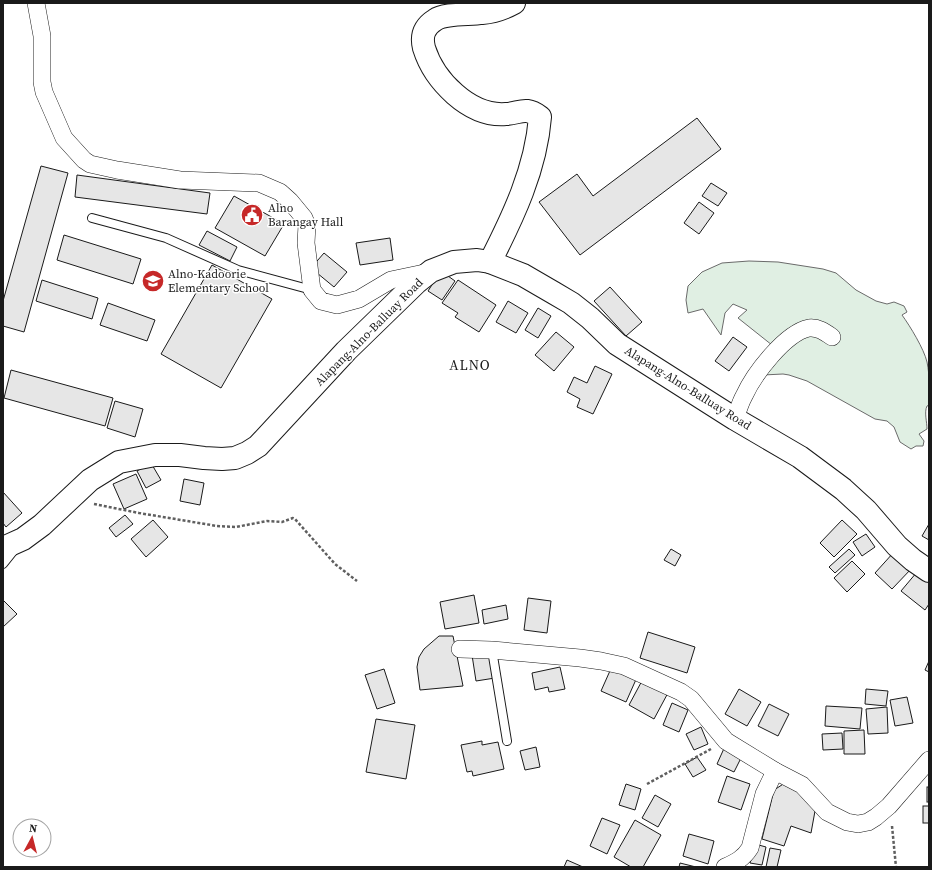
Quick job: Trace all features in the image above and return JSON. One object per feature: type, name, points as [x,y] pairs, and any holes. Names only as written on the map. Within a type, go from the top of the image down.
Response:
[{"type":"main road","points":[[490,262],[512,220],[528,174],[535,151],[540,117],[532,112],[520,111],[505,114],[487,113],[468,104],[449,89],[436,73],[426,54],[422,40],[425,28],[436,19],[456,15],[484,13],[505,8],[514,3]]},
{"type":"main road","name":"Alapang-Alno-Balluay Road","points":[[3,548],[23,539],[42,525],[90,480],[119,462],[155,454],[222,459],[235,458],[247,453],[258,446],[361,336],[416,283],[431,271],[454,262],[477,260],[490,262],[523,275],[571,303],[618,344],[735,419],[800,457],[843,489],[866,510],[897,546],[929,571]]},
{"type":"street","points":[[36,3],[42,36],[42,82],[44,92],[64,138],[84,160],[90,164],[117,170],[180,180],[259,183],[280,192],[290,201],[304,218],[306,225],[306,243],[312,290],[321,301],[337,305],[359,299],[391,280],[431,271]]},
{"type":"street","points":[[735,419],[744,396],[752,382],[767,361],[786,340],[796,333],[810,328],[821,330],[832,337]]},
{"type":"street","points":[[460,649],[492,650],[580,658],[624,666],[681,692],[690,699],[726,741],[802,785],[827,812],[847,822],[858,824],[868,822],[876,817],[889,806],[929,760]]},
{"type":"street","points":[[725,867],[739,861],[745,856],[750,848],[764,794],[775,770]]},
{"type":"lane","points":[[92,218],[166,238],[238,270],[312,290]]},
{"type":"lane","points":[[3,564],[23,539]]},
{"type":"lane","points":[[492,650],[507,742]]},
{"type":"path","points":[[72,498],[139,513],[217,526],[236,527],[267,521],[282,522],[296,518],[335,564],[357,581]]},
{"type":"path","points":[[647,784],[726,741]]},
{"type":"path","points":[[889,806],[896,867]]},
{"type":"green space","points":[[749,261],[778,262],[823,269],[836,273],[856,290],[876,301],[887,304],[894,302],[904,306],[907,312],[902,315],[920,344],[928,367],[929,405],[927,406],[926,411],[927,429],[919,434],[924,441],[923,446],[916,446],[911,449],[900,442],[894,427],[887,421],[875,419],[807,381],[783,374],[763,375],[782,353],[738,318],[747,310],[733,304],[725,313],[721,335],[703,309],[688,313],[686,300],[688,286],[702,272],[722,263]]},
{"type":"building","points":[[697,118],[721,149],[580,255],[539,202],[577,174],[593,196]]},
{"type":"building","points":[[41,166],[68,173],[24,332],[3,326],[3,301]]},
{"type":"building","points":[[77,175],[210,193],[207,214],[75,197]]},
{"type":"building","points":[[711,183],[727,193],[718,206],[702,196]]},
{"type":"building","points":[[234,196],[284,224],[265,256],[215,228]]},
{"type":"building","points":[[699,202],[714,213],[699,234],[684,223]]},
{"type":"building","points":[[207,231],[237,247],[230,261],[199,245]]},
{"type":"building","points":[[64,235],[141,259],[133,284],[57,260]]},
{"type":"building","points":[[390,238],[393,260],[360,265],[356,243]]},
{"type":"building","points":[[324,253],[347,272],[334,287],[311,268]]},
{"type":"building","points":[[212,265],[272,299],[221,388],[161,354]]},
{"type":"building","points":[[441,271],[455,281],[442,300],[428,291]]},
{"type":"building","points":[[42,280],[98,298],[92,319],[36,301]]},
{"type":"building","points":[[458,280],[496,305],[479,332],[455,317],[458,313],[442,303]]},
{"type":"building","points":[[610,287],[642,322],[626,336],[594,301]]},
{"type":"building","points":[[508,301],[528,313],[516,333],[496,322]]},
{"type":"building","points":[[108,303],[155,320],[147,341],[100,325]]},
{"type":"building","points":[[538,308],[551,316],[538,338],[525,330]]},
{"type":"building","points":[[556,332],[574,347],[554,371],[535,355]]},
{"type":"building","points":[[733,337],[747,347],[729,371],[715,361]]},
{"type":"building","points":[[595,366],[612,374],[593,414],[577,407],[580,399],[567,392],[574,377],[587,383]]},
{"type":"building","points":[[11,370],[113,398],[105,426],[4,398]]},
{"type":"building","points":[[115,401],[143,409],[135,437],[107,428]]},
{"type":"building","points":[[151,463],[161,480],[146,488],[137,471]]},
{"type":"building","points":[[136,474],[147,499],[124,509],[113,484]]},
{"type":"building","points":[[184,479],[204,483],[200,505],[180,501]]},
{"type":"building","points":[[3,492],[22,513],[6,527],[3,523]]},
{"type":"building","points":[[125,515],[133,524],[116,537],[109,528]]},
{"type":"building","points":[[153,520],[168,537],[146,557],[131,539]]},
{"type":"building","points":[[842,520],[857,534],[834,557],[820,543]]},
{"type":"building","points":[[929,524],[929,540],[922,536]]},
{"type":"building","points":[[866,534],[875,547],[862,556],[853,542]]},
{"type":"building","points":[[671,549],[681,555],[675,566],[664,560]]},
{"type":"building","points":[[849,549],[855,555],[835,573],[829,567]]},
{"type":"building","points":[[894,552],[912,568],[892,589],[875,573]]},
{"type":"building","points":[[852,561],[865,574],[847,592],[834,578]]},
{"type":"building","points":[[917,572],[929,581],[929,604],[925,610],[901,591]]},
{"type":"building","points":[[474,595],[479,623],[445,629],[440,602]]},
{"type":"building","points":[[528,598],[551,601],[547,633],[524,630]]},
{"type":"building","points":[[3,600],[17,614],[3,627]]},
{"type":"building","points":[[506,605],[508,619],[484,624],[482,610]]},
{"type":"building","points":[[648,632],[695,647],[687,673],[640,658]]},
{"type":"building","points":[[439,636],[453,636],[463,686],[420,690],[417,667],[419,657],[424,649]]},
{"type":"building","points":[[491,652],[495,678],[476,681],[472,655]]},
{"type":"building","points":[[929,661],[929,672],[925,670]]},
{"type":"building","points":[[613,664],[638,675],[626,702],[601,691]]},
{"type":"building","points":[[560,667],[565,689],[549,692],[548,687],[535,690],[532,673]]},
{"type":"building","points":[[384,669],[395,703],[377,709],[365,675]]},
{"type":"building","points":[[644,677],[669,691],[654,719],[629,705]]},
{"type":"building","points":[[739,689],[761,702],[747,726],[725,714]]},
{"type":"building","points":[[866,689],[888,691],[886,706],[865,704]]},
{"type":"building","points":[[907,697],[913,723],[895,726],[890,700]]},
{"type":"building","points":[[672,703],[688,710],[679,732],[663,725]]},
{"type":"building","points":[[769,704],[789,714],[778,736],[758,726]]},
{"type":"building","points":[[826,706],[862,708],[860,729],[825,726]]},
{"type":"building","points":[[887,707],[888,733],[868,734],[866,709]]},
{"type":"building","points":[[376,719],[415,725],[406,779],[366,772]]},
{"type":"building","points":[[701,727],[708,744],[694,750],[686,734]]},
{"type":"building","points":[[864,730],[865,754],[844,754],[844,731]]},
{"type":"building","points":[[842,733],[843,749],[823,750],[822,734]]},
{"type":"building","points":[[482,741],[482,745],[498,742],[504,769],[473,776],[472,771],[467,772],[461,745]]},
{"type":"building","points":[[726,744],[744,752],[734,772],[717,764]]},
{"type":"building","points":[[536,747],[540,767],[525,770],[520,751]]},
{"type":"building","points":[[697,757],[706,770],[693,777],[685,764]]},
{"type":"building","points":[[727,776],[750,784],[741,810],[718,802]]},
{"type":"building","points":[[788,781],[815,811],[811,833],[791,826],[784,846],[762,839],[774,790]]},
{"type":"building","points":[[626,784],[641,789],[635,810],[619,805]]},
{"type":"building","points":[[927,787],[929,787],[929,802],[927,802]]},
{"type":"building","points":[[655,795],[671,804],[658,827],[642,818]]},
{"type":"building","points":[[923,806],[929,806],[929,823],[923,823]]},
{"type":"building","points":[[602,818],[620,825],[607,854],[590,846]]},
{"type":"building","points":[[635,820],[661,835],[643,867],[631,867],[614,857]]},
{"type":"building","points":[[689,834],[714,841],[708,864],[683,856]]},
{"type":"building","points":[[755,844],[766,847],[762,865],[750,863]]},
{"type":"building","points":[[770,848],[781,850],[777,867],[766,867]]},
{"type":"building","points":[[567,860],[583,867],[564,867]]},
{"type":"building","points":[[680,863],[696,867],[679,867]]},
{"type":"place","name":"Alno Barangay Hall","points":[[252,215]]},
{"type":"place","name":"Alno-Kadoorie Elementary School","points":[[153,281]]},
{"type":"district","name":"ALNO","points":[[470,365]]}]
